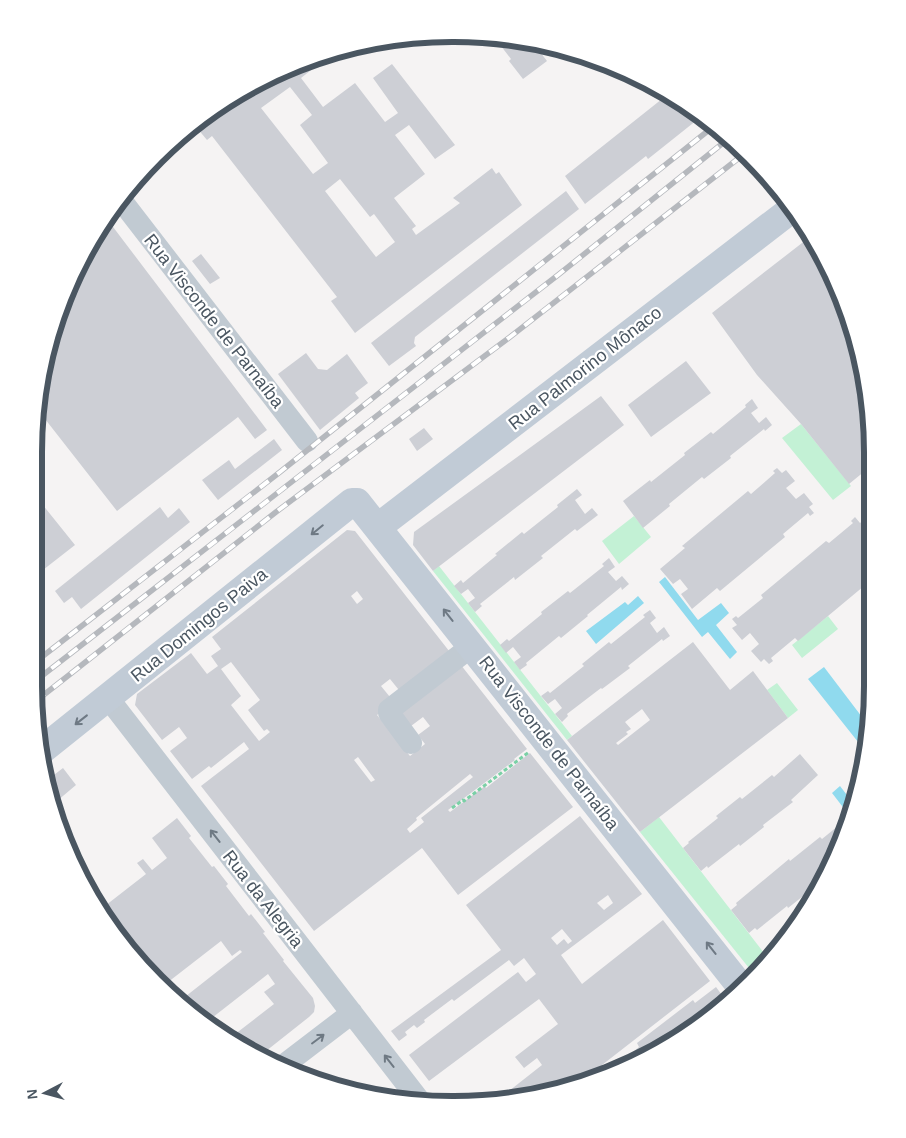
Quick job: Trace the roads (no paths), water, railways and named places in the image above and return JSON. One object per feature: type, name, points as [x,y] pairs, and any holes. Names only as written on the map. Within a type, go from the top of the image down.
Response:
[{"type":"street","name":"Rua Visconde de Parnaíba","points":[[125,206],[306,441]]},
{"type":"street","name":"Rua Palmorino Mônaco","points":[[378,527],[786,213]]},
{"type":"street","name":"Rua Visconde de Parnaíba","points":[[356,501],[738,980]]},
{"type":"street","name":"Rua Domingos Paiva","points":[[47,746],[356,501]]},
{"type":"street","points":[[411,743],[389,713],[389,710],[472,646]]},
{"type":"street","name":"Rua da Alegria","points":[[108,698],[414,1094]]},
{"type":"street","points":[[289,1061],[352,1014]]},
{"type":"water","points":[[665,577],[698,620],[721,603],[729,613],[716,625],[737,652],[730,659],[708,632],[702,637],[659,582]]},
{"type":"water","points":[[638,596],[644,603],[596,644],[586,631],[625,602],[628,605]]},
{"type":"water","points":[[824,667],[862,717],[859,744],[808,679]]},
{"type":"water","points":[[840,786],[848,797],[844,809],[832,793]]},
{"type":"railway","points":[[42,657],[280,472],[708,131]]},
{"type":"railway","points":[[42,676],[558,275],[723,143]]},
{"type":"railway","points":[[42,696],[276,512],[510,337],[738,158]]}]
